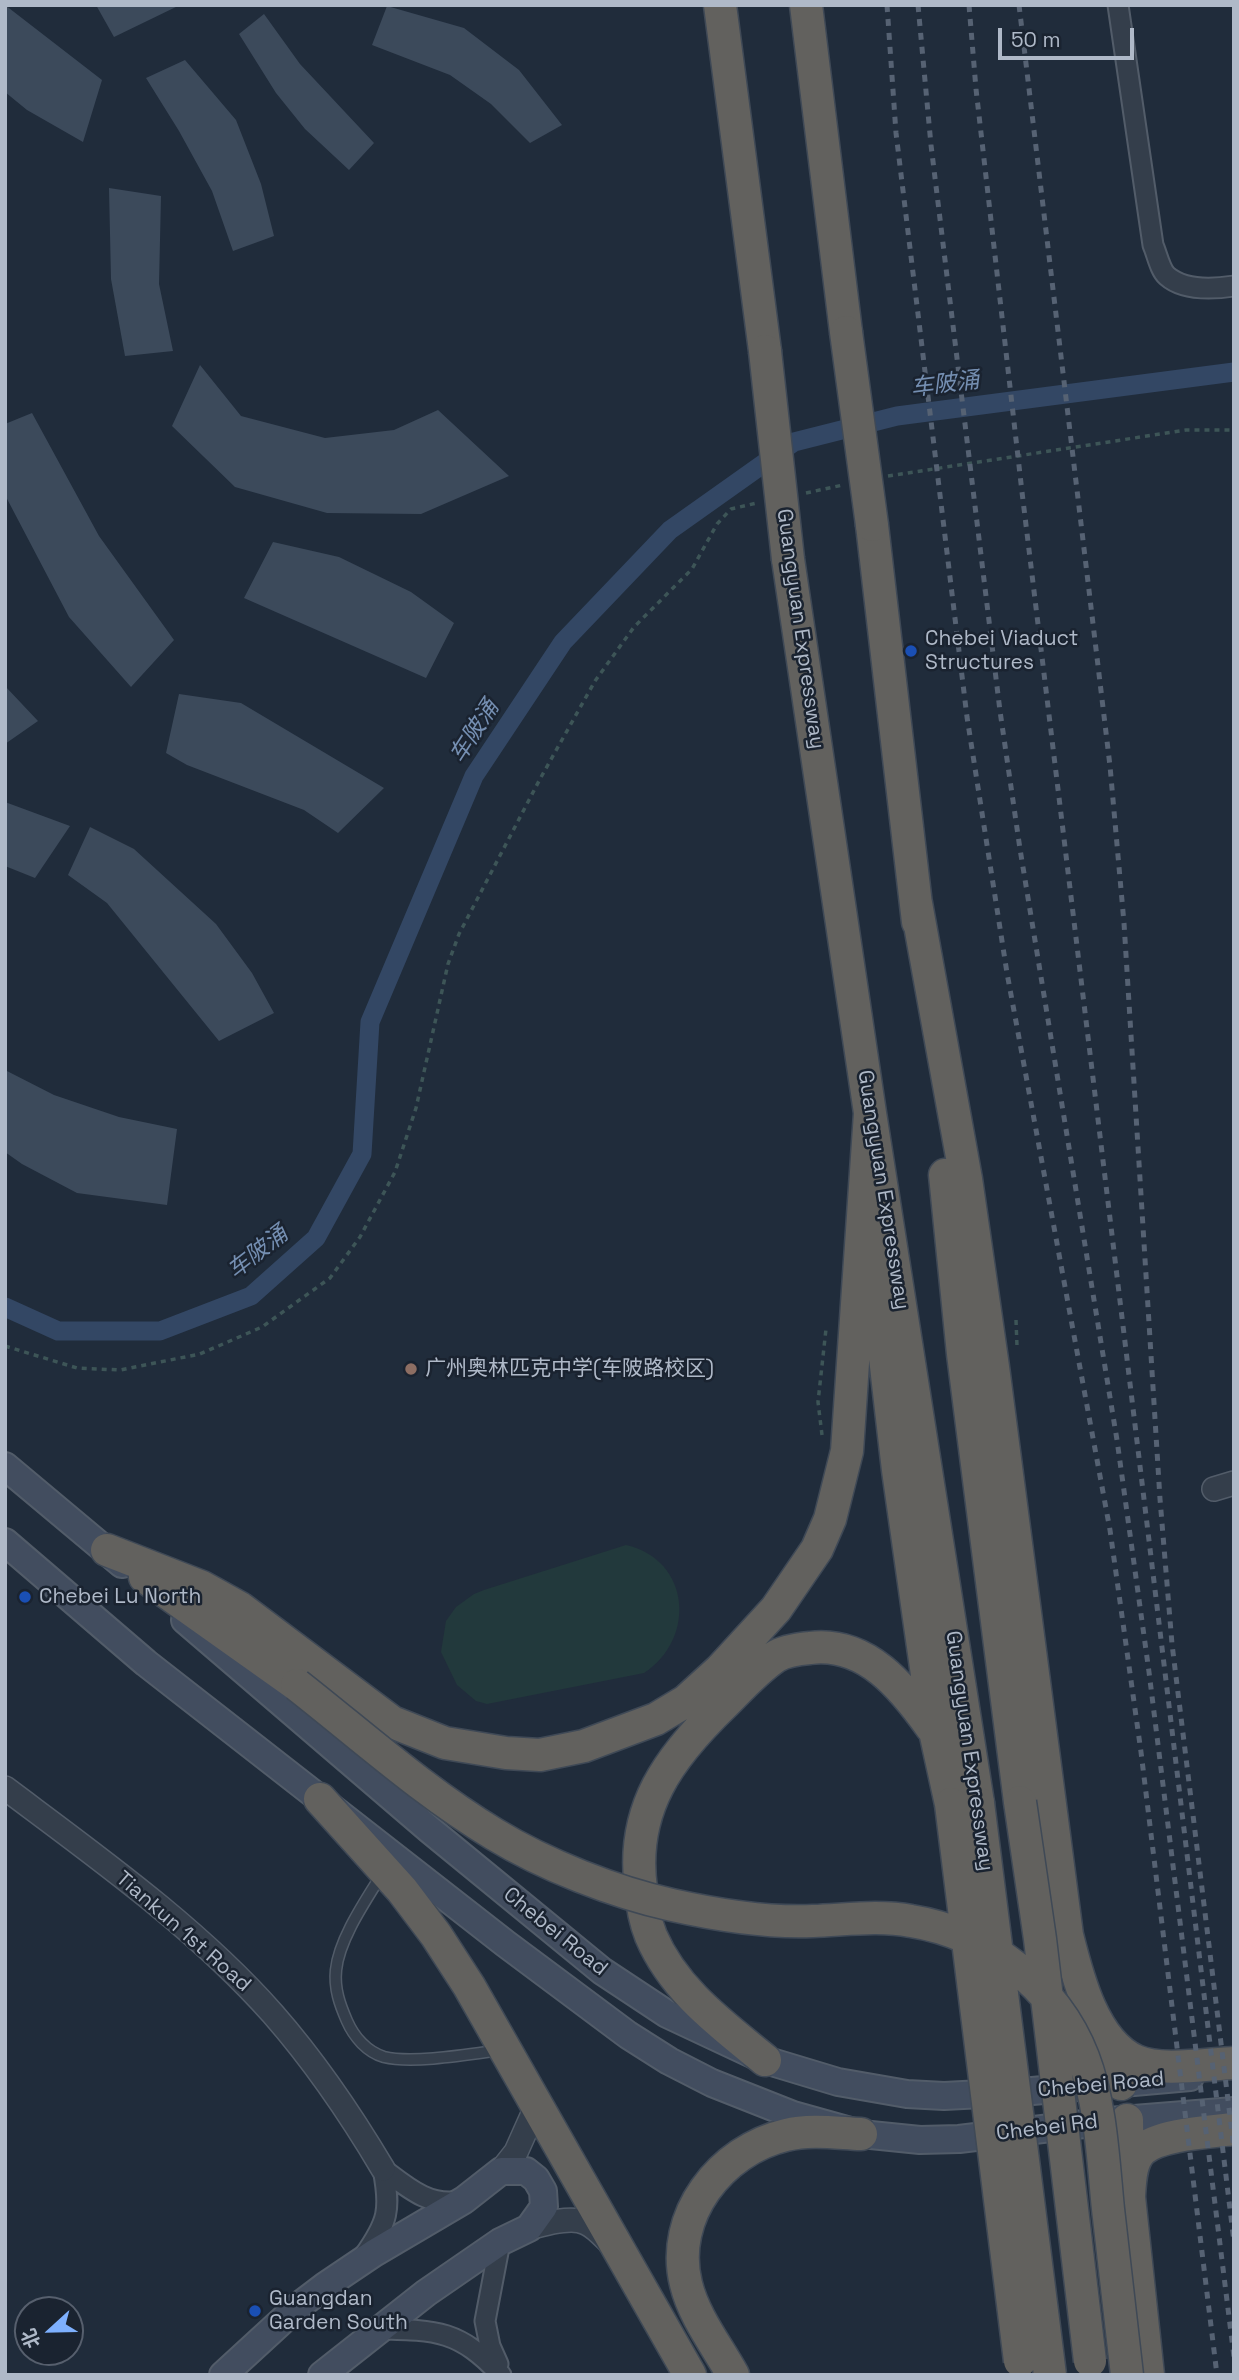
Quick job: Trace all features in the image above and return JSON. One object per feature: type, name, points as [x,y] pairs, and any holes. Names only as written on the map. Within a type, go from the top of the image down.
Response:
[{"type":"highway","name":"Guangyuan Expressway","points":[[720,5],[765,351],[788,559],[870,1112],[965,1804],[1050,2375]]},
{"type":"highway","name":"Guangyuan Expressway","points":[[806,5],[872,525],[916,902],[963,1354],[1042,1953],[1091,2368]]},
{"type":"highway","points":[[916,902],[966,1178],[1067,1935],[1077,1977],[1121,2084]]},
{"type":"highway","points":[[107,1550],[202,1587],[240,1608],[392,1722],[445,1743],[506,1753],[540,1755],[584,1746],[656,1719],[694,1693],[720,1670],[776,1609],[810,1559],[830,1519],[847,1451],[870,1112]]},
{"type":"highway","points":[[870,1112],[875,1270],[882,1340],[934,1731]]},
{"type":"highway","points":[[107,1550],[297,1685],[472,1820],[507,1841],[605,1885],[671,1905],[744,1918],[801,1921],[878,1918],[911,1921],[944,1929],[980,1943],[1005,1959],[1037,1986],[1061,2016],[1082,2056],[1093,2092],[1127,2375]]},
{"type":"highway","points":[[765,2060],[703,2009],[682,1987],[651,1936],[643,1907],[638,1868],[641,1837],[654,1789],[684,1745],[755,1673],[776,1656],[822,1646],[872,1661],[898,1684],[934,1731],[965,1804],[1021,2368]]},
{"type":"highway","points":[[320,1799],[436,1935],[469,1986],[690,2375]]},
{"type":"highway","points":[[1090,2007],[1117,2048],[1135,2061],[1155,2066],[1234,2063]]},
{"type":"highway","points":[[1127,2120],[1129,2197],[1148,2375]]},
{"type":"highway","points":[[1129,2197],[1130,2176],[1142,2150],[1160,2141],[1234,2129]]},
{"type":"highway","points":[[733,2375],[693,2305],[685,2282],[684,2252],[687,2229],[694,2210],[715,2176],[733,2160],[755,2147],[783,2136],[807,2131],[861,2134]]},
{"type":"main road","name":"Chebei Road","points":[[5,1466],[107,1550],[241,1670],[430,1830],[602,1971],[667,2014],[765,2060],[838,2082],[907,2094],[944,2096],[1021,2092],[1234,2072]]},
{"type":"main road","name":"Chebei Road","points":[[5,1542],[146,1663],[582,2002],[669,2062],[746,2098],[793,2115],[861,2134]]},
{"type":"main road","points":[[1121,2084],[1127,2120]]},
{"type":"main road","name":"Chebei Rd","points":[[861,2134],[920,2140],[959,2139],[1234,2110]]},
{"type":"main road","points":[[223,2375],[296,2308],[359,2263],[426,2220],[464,2200],[501,2171],[526,2171],[536,2179],[543,2191],[544,2207],[529,2228],[500,2242],[426,2293],[322,2375]]},
{"type":"street","points":[[1118,5],[1153,245],[1166,275],[1183,285],[1214,289],[1234,286]]},
{"type":"street","name":"Tiankun 1st Road","points":[[5,1788],[131,1885],[216,1955],[273,2014],[313,2063],[351,2116],[383,2169]]},
{"type":"street","points":[[501,2171],[516,2152],[537,2105]]},
{"type":"street","points":[[383,2169],[413,2192],[429,2200],[448,2203],[464,2200]]},
{"type":"street","points":[[359,2263],[382,2231],[389,2199],[383,2169]]},
{"type":"street","points":[[529,2228],[553,2222],[580,2221],[590,2225],[617,2249]]},
{"type":"street","points":[[500,2242],[485,2321],[490,2346],[502,2375]]},
{"type":"street","points":[[378,2329],[422,2330],[454,2337],[481,2353],[502,2375]]},
{"type":"lane","points":[[384,1871],[361,1908],[342,1947],[335,1970],[338,2001],[352,2031],[369,2051],[386,2057],[430,2057],[506,2049]]},
{"type":"path","points":[[886,476],[1186,430],[1234,430]]},
{"type":"path","points":[[796,495],[847,484]]},
{"type":"path","points":[[5,1346],[77,1368],[120,1370],[173,1359],[200,1353],[262,1327],[330,1278],[360,1237],[395,1172],[416,1108],[448,964],[458,934],[595,681],[634,627],[692,569],[717,524],[731,509],[770,500]]},
{"type":"path","points":[[823,1442],[818,1402],[826,1329]]},
{"type":"green space","points":[[626,1545],[648,1553],[664,1567],[674,1583],[679,1602],[678,1622],[672,1641],[661,1658],[644,1673],[487,1704],[476,1701],[457,1685],[441,1652],[446,1621],[456,1607],[484,1590]]},
{"type":"building","points":[[5,5],[102,80],[83,142],[27,110],[5,92]]},
{"type":"building","points":[[96,5],[180,5],[114,37]]},
{"type":"building","points":[[387,6],[464,28],[519,70],[562,125],[530,143],[491,104],[450,75],[372,45]]},
{"type":"building","points":[[264,14],[300,64],[374,143],[349,170],[305,129],[276,93],[239,34]]},
{"type":"building","points":[[185,60],[236,120],[261,184],[274,236],[233,251],[212,191],[146,78]]},
{"type":"building","points":[[109,188],[161,196],[159,284],[173,351],[125,356],[111,279]]},
{"type":"building","points":[[200,365],[241,416],[325,438],[394,430],[438,410],[509,476],[421,514],[327,513],[235,487],[172,426]]},
{"type":"building","points":[[32,413],[99,536],[174,640],[131,687],[69,617],[5,495],[5,424]]},
{"type":"building","points":[[273,542],[339,557],[411,592],[454,623],[426,678],[244,598]]},
{"type":"building","points":[[5,686],[38,721],[5,744]]},
{"type":"building","points":[[179,694],[241,703],[384,788],[338,833],[304,810],[187,765],[166,753]]},
{"type":"building","points":[[5,802],[70,826],[35,878],[5,866]]},
{"type":"building","points":[[90,827],[134,849],[216,924],[252,973],[274,1013],[219,1041],[107,903],[68,875]]},
{"type":"building","points":[[5,1070],[54,1095],[119,1117],[177,1129],[167,1205],[77,1193],[5,1152]]},
{"type":"waterway","name":"车陂涌","points":[[5,1307],[58,1331],[160,1331],[251,1296],[316,1238],[362,1154],[370,1022],[474,776],[563,642],[670,530],[794,442],[897,416],[1234,372]]},
{"type":"railway","points":[[887,5],[896,133],[967,717],[1007,973],[1110,1530],[1141,1752],[1217,2375]]},
{"type":"railway","points":[[918,5],[931,145],[1000,711],[1020,849],[1117,1440],[1149,1672],[1234,2357]]},
{"type":"railway","points":[[969,5],[976,89],[1022,492],[1234,2242]]},
{"type":"railway","points":[[1019,5],[1110,766],[1124,923],[1160,1499],[1172,1644],[1234,2149]]},
{"type":"place","name":"Chebei Viaduct Structures","points":[[911,651]]},
{"type":"place","name":"广州奥林匹克中学(车陂路校区)","points":[[411,1369]]},
{"type":"place","name":"Chebei Lu North","points":[[25,1597]]},
{"type":"place","name":"Guangdan Garden South","points":[[255,2311]]}]
